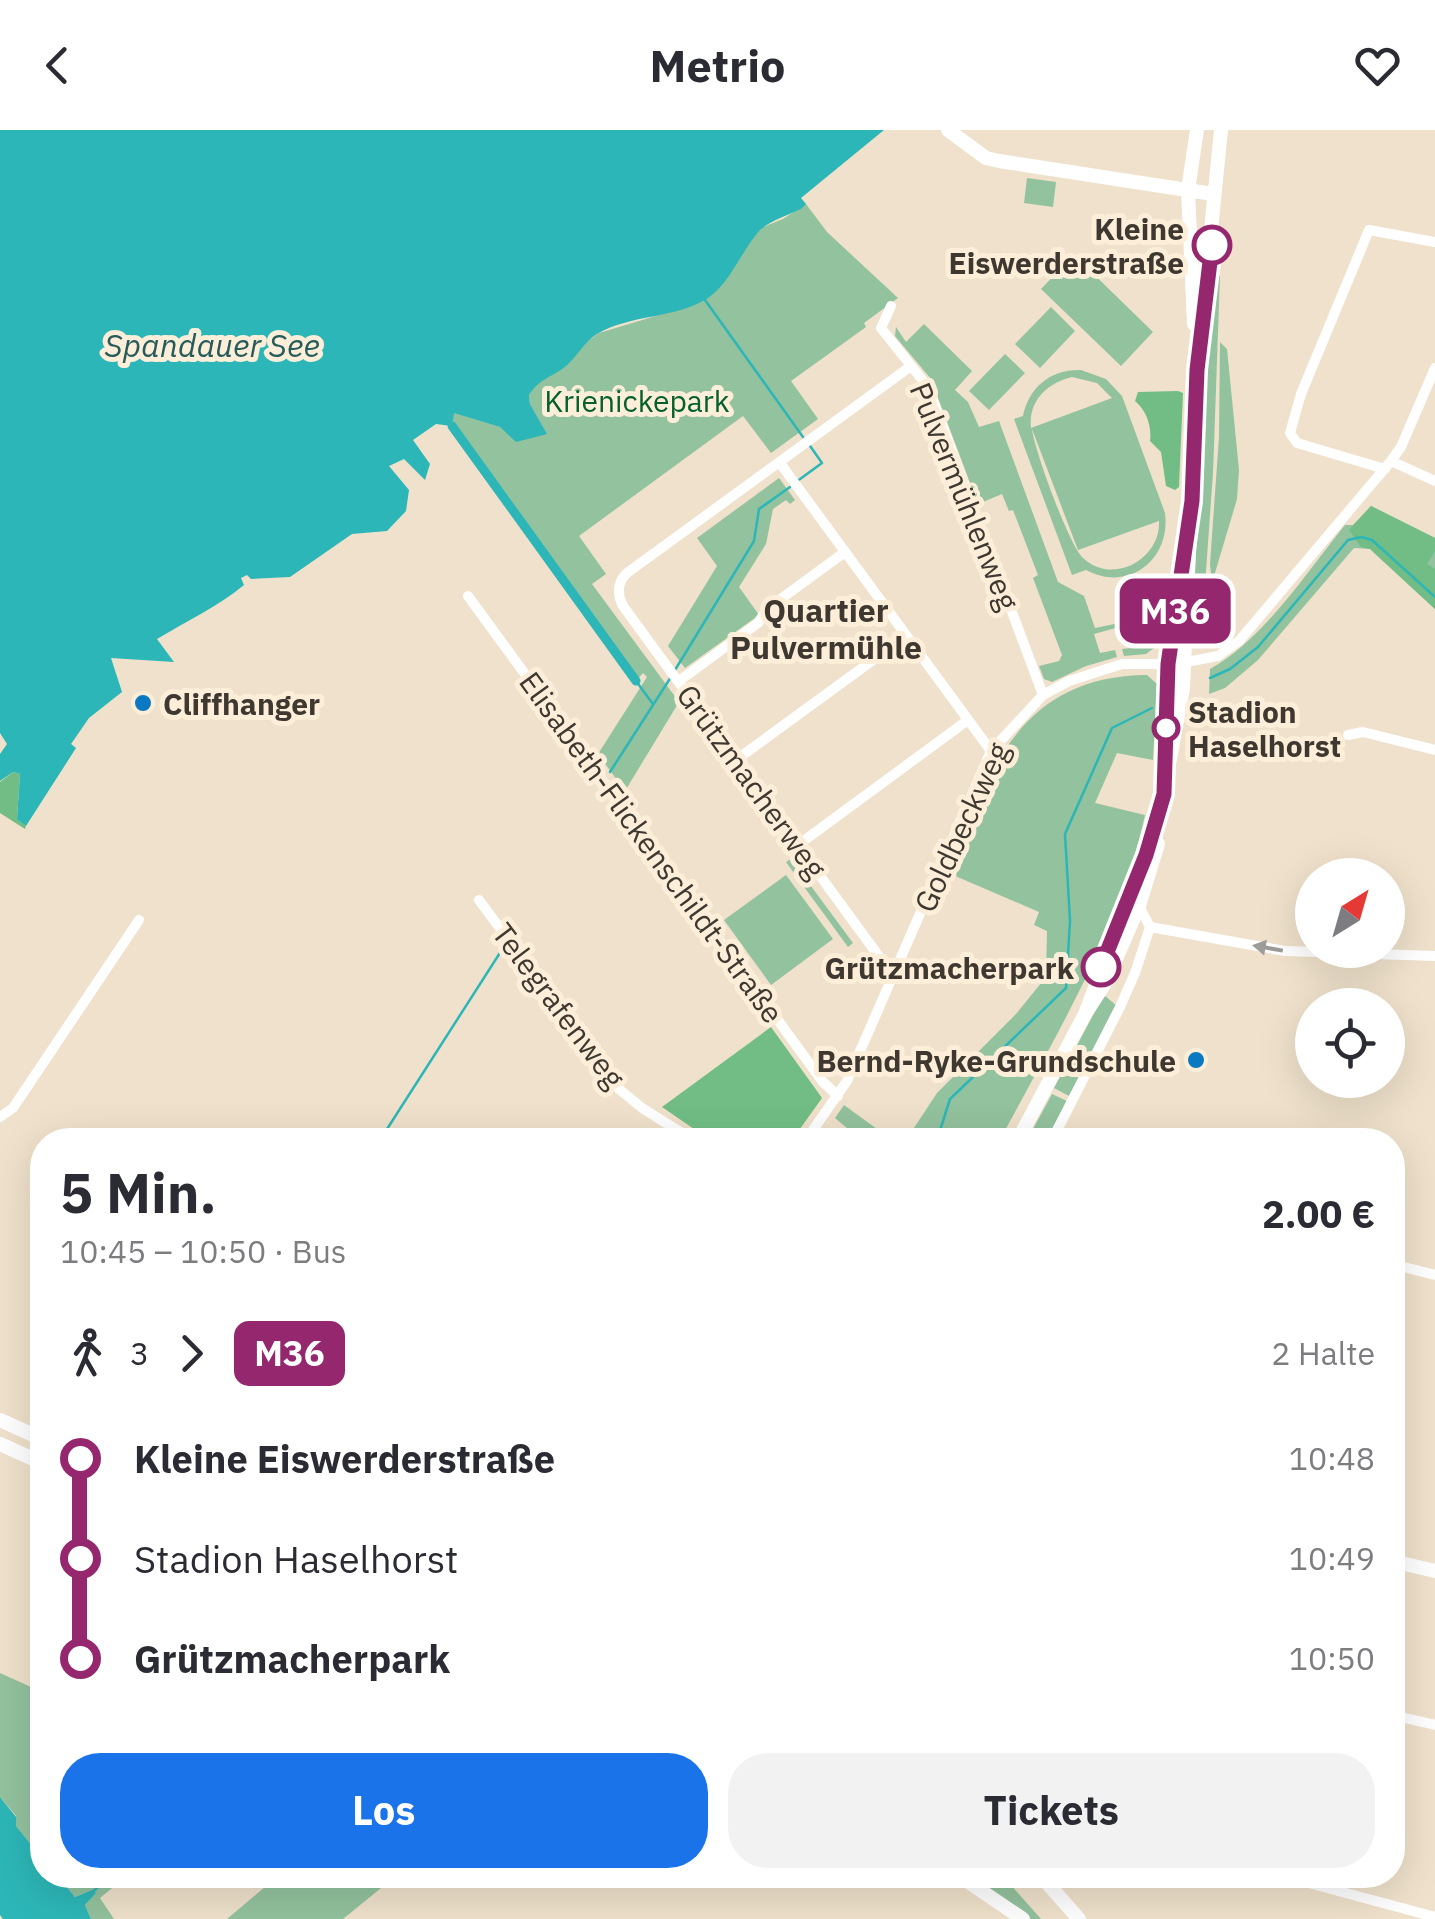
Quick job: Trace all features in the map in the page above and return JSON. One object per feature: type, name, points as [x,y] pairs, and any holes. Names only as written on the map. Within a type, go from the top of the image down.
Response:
[{"type":"main road","points":[[948,130],[970,148],[999,162],[1213,194]]},
{"type":"main road","points":[[1197,130],[1188,190],[1197,370]]},
{"type":"main road","points":[[1084,1014],[1106,982],[1153,868],[1186,662],[1197,370],[1221,130]]},
{"type":"main road","points":[[1194,146],[1218,150]]},
{"type":"main road","points":[[1164,794],[1168,664],[1192,501]]},
{"type":"main road","points":[[1168,664],[1186,662]]},
{"type":"main road","points":[[1024,1128],[1084,1014],[1159,819]]},
{"type":"main road","points":[[0,1420],[30,1434]]},
{"type":"main road","points":[[0,1444],[30,1457]]},
{"type":"main road","points":[[1405,1563],[1435,1571]]},
{"type":"main road","points":[[977,1888],[1023,1919]]},
{"type":"main road","points":[[1052,1888],[1079,1919]]},
{"type":"street","points":[[1435,242],[1370,230],[1302,394],[1290,433],[1297,444],[1388,465],[1435,481]]},
{"type":"street","name":"Pulvermühlenweg","points":[[891,306],[880,328],[928,387],[1043,695]]},
{"type":"street","points":[[911,366],[780,463],[990,751]]},
{"type":"street","points":[[1186,662],[1218,656],[1239,641],[1388,465],[1401,446],[1435,368]]},
{"type":"street","name":"Grützmacherweg","points":[[780,463],[626,573],[620,599],[884,962],[895,970]]},
{"type":"street","points":[[676,678],[758,623],[767,609],[844,552]]},
{"type":"street","name":"Elisabeth-Flickenschildt-Straße","points":[[468,596],[823,1082],[838,1096]]},
{"type":"street","points":[[736,760],[906,636]]},
{"type":"street","name":"Goldbeckweg","points":[[815,1128],[838,1096],[990,751],[1043,695],[1097,670],[1122,664],[1168,664]]},
{"type":"street","points":[[798,845],[968,720]]},
{"type":"street","points":[[1348,735],[1362,732],[1435,750]]},
{"type":"street","name":"Telegrafenweg","points":[[479,900],[619,1088],[674,1128]]},
{"type":"street","points":[[1058,1128],[1136,974],[1150,927],[1139,906]]},
{"type":"street","points":[[0,1116],[13,1108],[140,920]]},
{"type":"street","points":[[1150,927],[1285,951],[1435,956]]},
{"type":"street","points":[[1405,1267],[1435,1274]]},
{"type":"street","points":[[1405,1718],[1435,1725]]},
{"type":"street","points":[[1327,1888],[1435,1917]]},
{"type":"green space","points":[[1027,178],[1056,182],[1053,207],[1024,203]]},
{"type":"green space","name":"Krienickepark","points":[[806,204],[827,232],[898,298],[864,323],[866,327],[791,381],[818,419],[771,453],[743,416],[579,536],[606,574],[592,584],[679,702],[625,791],[598,754],[647,677],[643,673],[636,681],[452,426],[453,412],[500,427],[546,433],[530,404],[529,395],[538,380],[565,367],[582,345],[599,333],[679,309],[763,227]]},
{"type":"green space","points":[[1074,255],[1153,332],[1121,366],[1041,289]]},
{"type":"green space","points":[[1214,276],[1220,276],[1213,473],[1204,599],[1192,632],[1198,531],[1195,527],[1200,517],[1205,436],[1204,319]]},
{"type":"green space","points":[[1051,307],[1075,331],[1040,368],[1015,344]]},
{"type":"green space","points":[[924,324],[972,371],[955,390],[968,402],[979,427],[999,421],[1058,582],[1084,596],[1095,628],[1124,622],[1160,622],[1158,645],[1146,654],[1124,656],[1122,649],[1148,646],[1147,624],[1119,627],[1094,634],[1100,653],[1115,650],[1117,657],[1052,682],[1044,679],[1039,666],[1059,661],[1062,655],[1013,510],[1009,511],[1002,494],[978,504],[931,379],[895,336],[896,327],[906,342]]},
{"type":"green space","points":[[1220,342],[1227,349],[1239,470],[1237,499],[1212,583],[1210,564],[1219,437]]},
{"type":"green space","points":[[1005,354],[1025,373],[989,410],[969,391]]},
{"type":"green space","points":[[1070,370],[1106,379],[1122,396],[1165,513],[1161,545],[1144,567],[1131,574],[1102,576],[1086,570],[1072,575],[1014,419],[1023,416],[1036,388],[1051,376]],"holes":[[[1072,377],[1097,383],[1112,398],[1031,428],[1033,409],[1041,395]],[[1032,429],[1078,550],[1159,521],[1158,535],[1144,557],[1121,569],[1095,566],[1083,558],[1077,550],[1069,535],[1053,496]]]},
{"type":"green space","points":[[1138,392],[1183,393],[1179,487],[1175,490],[1166,486],[1161,452],[1150,441],[1147,419],[1135,401]]},
{"type":"green space","points":[[779,478],[795,500],[790,504],[786,500],[773,509],[766,544],[739,587],[759,615],[685,668],[668,646],[717,566],[697,538]]},
{"type":"green space","points":[[1371,506],[1435,538],[1435,609],[1370,549],[1354,548],[1258,660],[1225,688],[1209,694],[1210,669],[1266,623],[1345,525],[1353,525]]},
{"type":"green space","points":[[1371,506],[1435,538],[1435,551],[1427,564],[1435,569],[1435,609],[1370,549],[1361,547],[1349,530]]},
{"type":"green space","name":"Grützmacherpark","points":[[1147,675],[1157,684],[1153,760],[1117,753],[1095,803],[1145,815],[1120,900],[1103,941],[1006,1128],[914,1128],[937,1093],[1016,1014],[1046,977],[1047,931],[1034,925],[1039,912],[946,872],[978,799],[1015,736],[1038,711],[1068,692],[1103,680]]},
{"type":"green space","points":[[13,772],[20,774],[17,818],[25,829],[0,813],[0,782]]},
{"type":"green space","points":[[791,859],[853,943],[848,947],[786,862]]},
{"type":"green space","points":[[786,875],[833,939],[771,985],[724,920]]},
{"type":"green space","points":[[1104,995],[1117,1006],[1069,1096],[1054,1088]]},
{"type":"green space","points":[[771,1027],[822,1098],[801,1128],[693,1128],[662,1107]]},
{"type":"green space","points":[[1052,1094],[1067,1101],[1052,1128],[1034,1128]]},
{"type":"green space","points":[[844,1105],[876,1128],[847,1128],[835,1118]]},
{"type":"green space","points":[[0,1673],[30,1687],[30,1843],[16,1826],[16,1816],[0,1797]]},
{"type":"green space","points":[[68,1888],[112,1888],[100,1898],[114,1919],[91,1919],[85,1905],[95,1894],[92,1890],[75,1897]]},
{"type":"green space","points":[[264,1888],[381,1888],[343,1919],[227,1919]]},
{"type":"green space","points":[[985,1888],[1014,1888],[1041,1919],[1029,1919]]},
{"type":"water","name":"Spandauer See","points":[[0,130],[884,130],[801,198],[806,204],[801,209],[760,230],[723,284],[708,298],[682,310],[624,323],[597,334],[565,367],[537,385],[529,395],[530,404],[547,434],[516,442],[500,427],[454,413],[452,426],[436,424],[413,440],[430,464],[425,480],[404,459],[389,466],[409,490],[406,511],[387,531],[352,534],[290,577],[241,578],[244,585],[234,593],[157,639],[174,662],[111,658],[122,692],[89,718],[71,744],[76,748],[26,826],[17,819],[20,774],[13,772],[0,781],[0,754],[7,744],[0,733]]},
{"type":"water","points":[[0,1797],[30,1843],[30,1888],[68,1888],[75,1897],[92,1890],[96,1893],[85,1905],[91,1919],[3,1919]]},
{"type":"waterway","points":[[705,300],[803,437]]},
{"type":"waterway","points":[[452,426],[636,681]]},
{"type":"waterway","points":[[796,482],[822,463],[808,443]]},
{"type":"waterway","points":[[675,670],[754,541],[759,509],[790,487]]},
{"type":"waterway","points":[[1210,678],[1230,669],[1258,647],[1348,540],[1372,540],[1435,597]]},
{"type":"waterway","points":[[610,772],[671,677]]},
{"type":"waterway","points":[[636,681],[653,704]]},
{"type":"waterway","points":[[941,1128],[950,1099],[1066,988],[1070,921],[1065,834],[1112,728],[1152,708]]},
{"type":"waterway","points":[[388,1128],[505,945]]},
{"type":"waterway","points":[[91,1893],[97,1888]]},
{"type":"bus line","name":"M36","points":[[1101,967],[1138,878],[1164,794],[1168,664],[1192,501],[1197,370],[1212,245]]},
{"type":"place","name":"Kleine Eiswerderstraße","points":[[1212,245]]},
{"type":"place","name":"Cliffhanger","points":[[143,703]]},
{"type":"place","name":"Stadion Haselhorst","points":[[1166,728]]},
{"type":"place","name":"Grützmacherpark","points":[[1101,967]]},
{"type":"place","name":"Bernd-Ryke-Grundschule","points":[[1196,1060]]},
{"type":"district","name":"Quartier Pulvermühle","points":[[826,628]]}]
